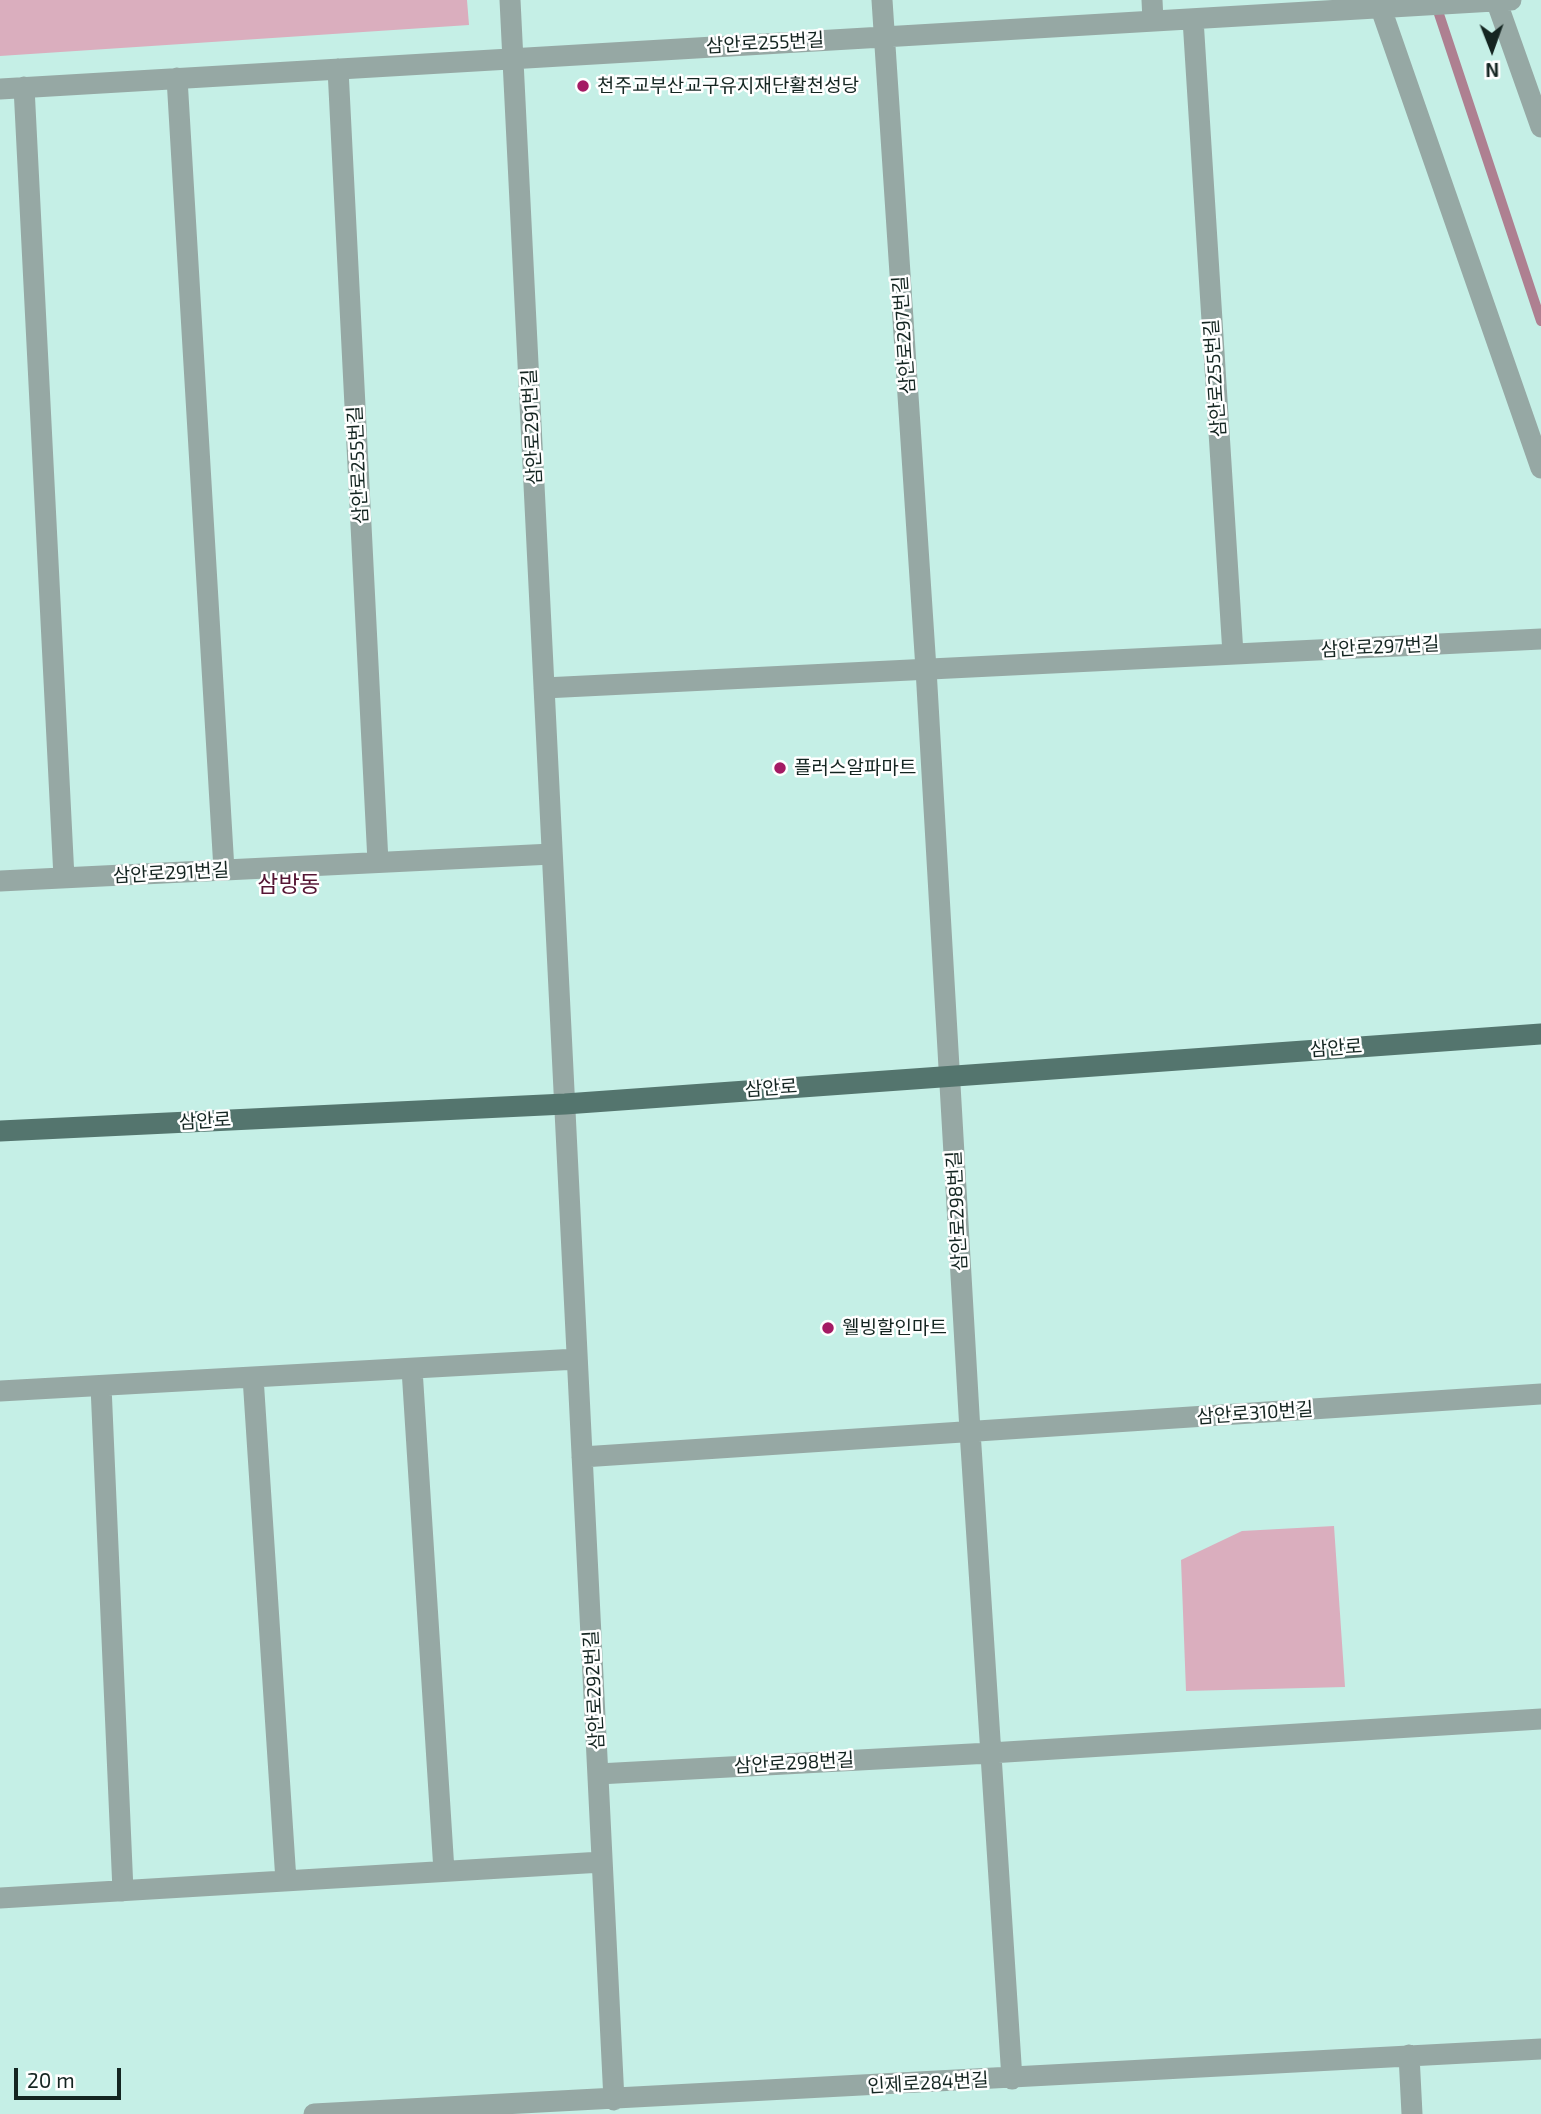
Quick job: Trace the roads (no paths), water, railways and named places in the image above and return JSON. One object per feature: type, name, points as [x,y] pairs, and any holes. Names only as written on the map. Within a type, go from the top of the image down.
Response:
[{"type":"main road","name":"삼안로","points":[[0,1131],[565,1104],[1541,1034]]},
{"type":"street","name":"삼안로291번길","points":[[510,0],[565,1104]]},
{"type":"street","name":"삼안로297번길","points":[[882,0],[926,669],[949,1075]]},
{"type":"street","name":"삼안로255번길","points":[[0,89],[884,37],[1153,11],[1193,19],[1384,5],[1511,0]]},
{"type":"street","points":[[1491,1],[1541,127]]},
{"type":"street","points":[[1384,5],[1541,468]]},
{"type":"street","name":"삼안로255번길","points":[[1193,19],[1233,654]]},
{"type":"street","name":"삼안로255번길","points":[[338,69],[378,862]]},
{"type":"street","points":[[177,78],[224,870]]},
{"type":"street","points":[[24,87],[64,878]]},
{"type":"street","name":"삼안로297번길","points":[[926,669],[1541,639]]},
{"type":"street","points":[[544,688],[926,669]]},
{"type":"street","name":"삼안로291번길","points":[[0,881],[552,854]]},
{"type":"street","name":"삼안로298번길","points":[[949,1075],[1012,2079]]},
{"type":"street","name":"삼안로292번길","points":[[565,1104],[614,2100]]},
{"type":"street","points":[[0,1391],[577,1359]]},
{"type":"street","points":[[412,1369],[444,1871]]},
{"type":"street","points":[[253,1377],[286,1881]]},
{"type":"street","points":[[101,1386],[123,1891]]},
{"type":"street","name":"삼안로310번길","points":[[970,1431],[1541,1394]]},
{"type":"street","points":[[582,1457],[970,1431]]},
{"type":"street","points":[[990,1753],[1541,1718]]},
{"type":"street","name":"삼안로298번길","points":[[598,1774],[990,1753]]},
{"type":"street","points":[[0,1898],[602,1862]]},
{"type":"street","name":"인제로284번길","points":[[314,2114],[1541,2049]]},
{"type":"street","points":[[1409,2055],[1412,2114]]},
{"type":"waterway","points":[[1435,2],[1541,321]]},
{"type":"place","name":"천주교부산교구유지재단활천성당","points":[[583,86]]},
{"type":"place","name":"플러스알파마트","points":[[780,768]]},
{"type":"place","name":"웰빙할인마트","points":[[828,1328]]},
{"type":"district","name":"삼방동","points":[[289,884]]}]
